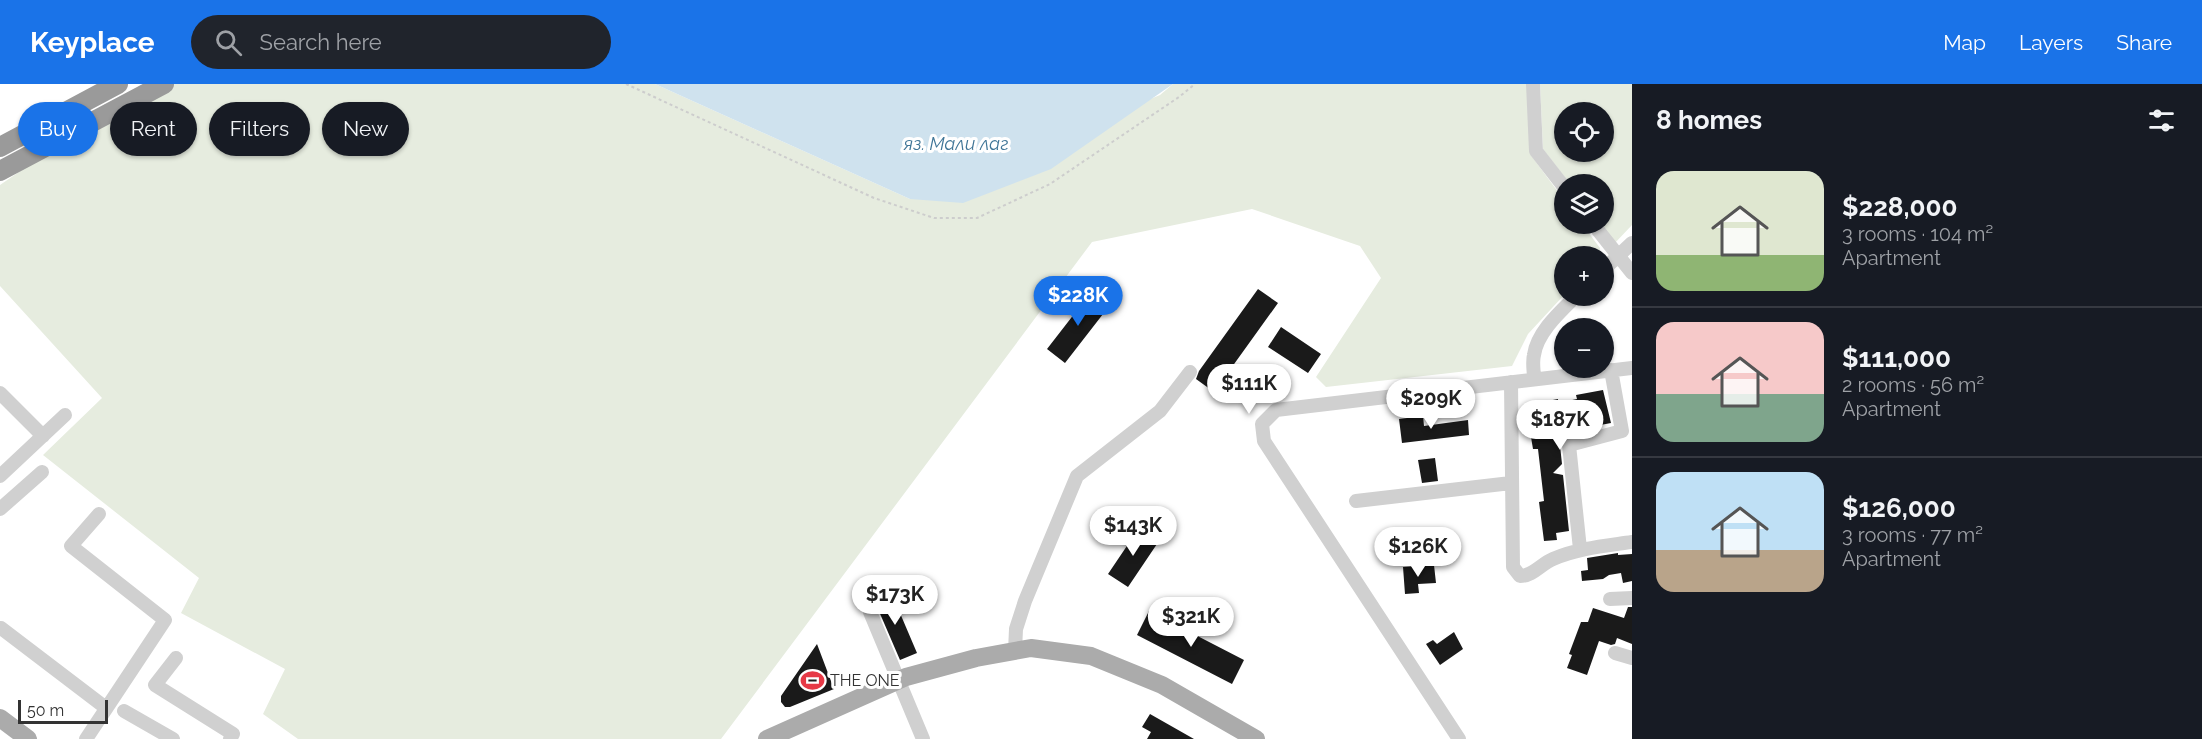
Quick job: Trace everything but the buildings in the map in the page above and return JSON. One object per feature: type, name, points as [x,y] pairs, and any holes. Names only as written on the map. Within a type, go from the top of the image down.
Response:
[{"type":"highway","points":[[0,146],[118,84]]},
{"type":"highway","points":[[98,118],[164,84]]},
{"type":"highway","points":[[0,171],[27,156]]},
{"type":"highway","points":[[0,180],[33,156]]},
{"type":"main road","points":[[766,739],[898,680],[976,658],[1031,648],[1091,656],[1162,685],[1256,739]]},
{"type":"main road","points":[[0,718],[28,739]]},
{"type":"street","points":[[1533,84],[1536,151],[1554,174]]},
{"type":"street","points":[[1601,234],[1632,273]]},
{"type":"street","points":[[1614,259],[1632,243]]},
{"type":"street","points":[[1534,379],[1534,353],[1540,339],[1566,306]]},
{"type":"street","points":[[1614,370],[1632,368]]},
{"type":"street","points":[[1015,651],[1016,629],[1025,601],[1077,476],[1161,411],[1190,372]]},
{"type":"street","points":[[1459,739],[1264,441],[1262,424],[1276,410],[1554,377]]},
{"type":"street","points":[[1580,549],[1569,445],[1622,431],[1612,378]]},
{"type":"street","points":[[1510,382],[1513,567],[1520,576],[1527,576],[1550,560],[1580,549],[1632,542]]},
{"type":"street","points":[[0,393],[43,436]]},
{"type":"street","points":[[0,476],[65,415]]},
{"type":"street","points":[[0,509],[42,472]]},
{"type":"street","points":[[1356,501],[1511,483]]},
{"type":"street","points":[[86,739],[165,620],[71,546],[99,514]]},
{"type":"street","points":[[1610,599],[1632,598]]},
{"type":"street","points":[[870,612],[923,739]]},
{"type":"street","points":[[1,628],[106,708]]},
{"type":"street","points":[[1615,653],[1632,658]]},
{"type":"street","points":[[176,658],[155,685],[234,734],[230,739]]},
{"type":"street","points":[[124,711],[173,739]]},
{"type":"path","points":[[626,84],[874,198],[934,218],[977,218],[1050,184],[1195,84]]},
{"type":"shaded area","points":[[173,84],[655,84],[910,199],[1160,95],[1173,84],[1528,84],[1530,154],[1554,186],[1554,234],[1590,234],[1598,246],[1554,246],[1554,306],[1528,334],[1512,366],[1326,387],[1316,377],[1381,278],[1360,246],[1252,209],[1092,242],[721,739],[298,739],[263,714],[285,669],[181,613],[199,578],[43,455],[102,398],[0,286],[0,185],[42,156],[98,156],[98,125],[110,118],[110,156],[197,156],[197,102],[140,102]]},
{"type":"shaded area","points":[[1540,84],[1632,84],[1632,225],[1614,244],[1606,234],[1614,234],[1614,174],[1562,174],[1543,149]]},
{"type":"water","name":"яз. Мали лаг","points":[[655,84],[1173,84],[1051,169],[963,203],[910,199]]},
{"type":"place","name":"THE ONE","points":[[812,680]]}]
